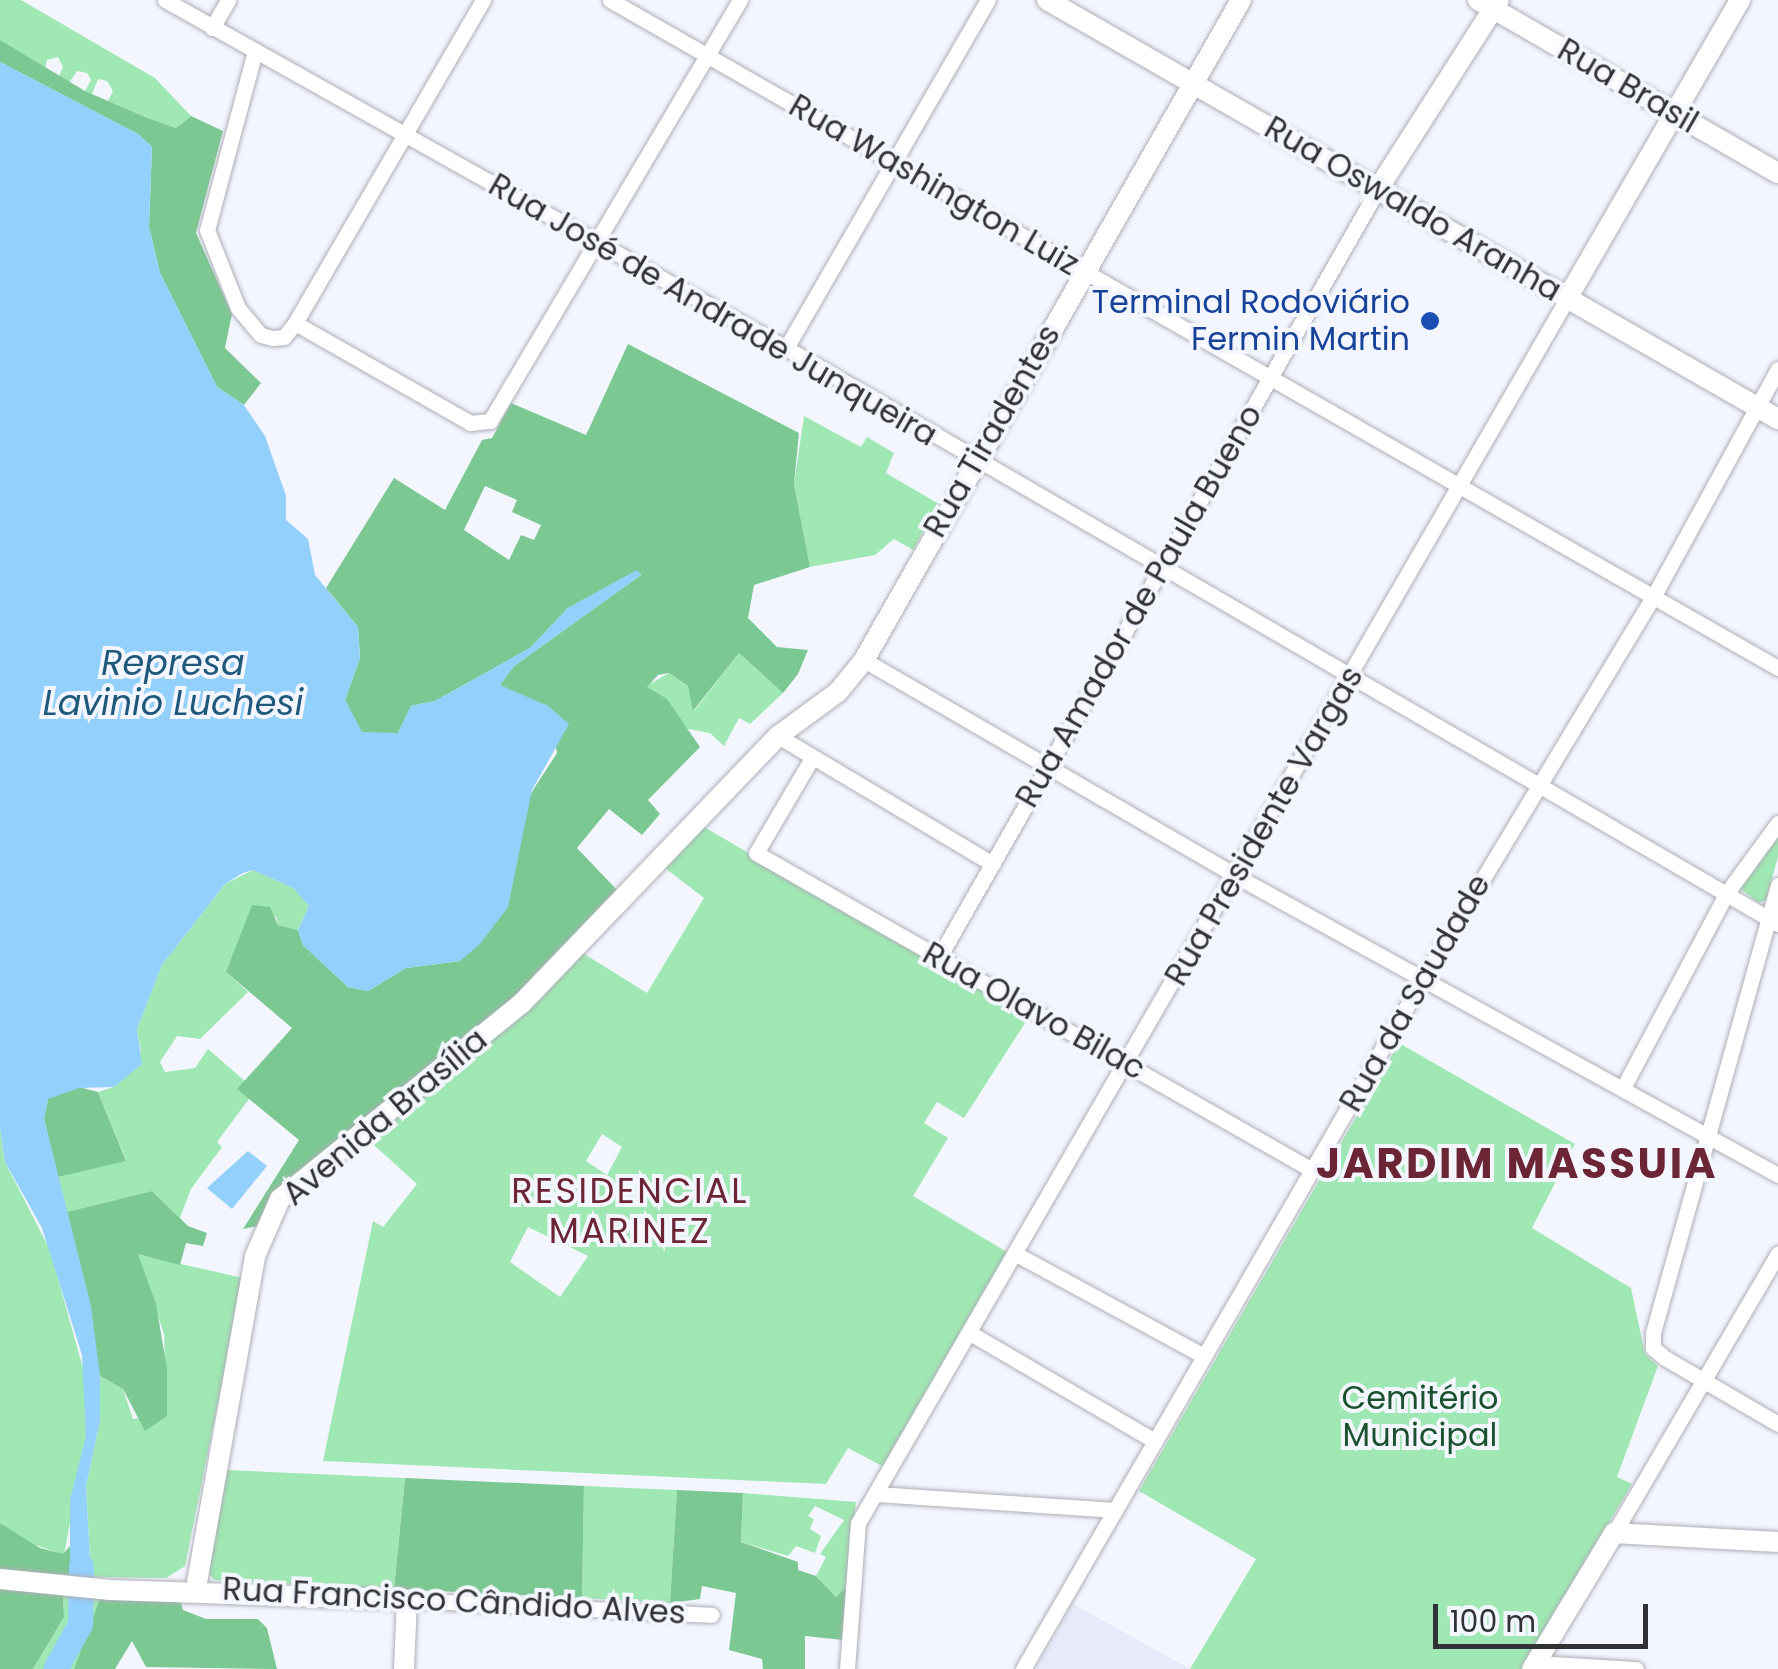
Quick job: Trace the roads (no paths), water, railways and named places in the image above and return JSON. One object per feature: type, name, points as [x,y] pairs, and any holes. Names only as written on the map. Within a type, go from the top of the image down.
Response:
[{"type":"street","name":"Rua José de Andrade Junqueira","points":[[165,0],[786,348],[1774,921]]},
{"type":"street","points":[[212,28],[228,0]]},
{"type":"street","points":[[256,51],[207,230],[213,258],[250,324],[273,338],[284,337],[295,322],[483,0]]},
{"type":"street","name":"Rua Washington Luiz","points":[[610,0],[1778,668]]},
{"type":"street","points":[[295,322],[470,423],[490,421],[740,0]]},
{"type":"street","points":[[786,348],[988,0]]},
{"type":"street","name":"Rua Oswaldo Aranha","points":[[1048,0],[1778,418]]},
{"type":"street","name":"Rua Tiradentes","points":[[778,736],[838,692],[864,660],[1241,0]]},
{"type":"street","name":"Rua Presidente Vargas","points":[[847,1669],[858,1523],[1463,489],[1568,297],[1740,0]]},
{"type":"street","name":"Rua Brasil","points":[[1490,3],[1778,172]]},
{"type":"street","name":"Rua Amador de Paula Bueno","points":[[939,957],[1167,568],[1270,375],[1378,188],[1490,3]]},
{"type":"street","name":"Rua da Saudade","points":[[1023,1669],[1422,978],[1652,599],[1778,369]]},
{"type":"street","points":[[864,660],[1236,876],[1624,1086],[1778,1175]]},
{"type":"street","points":[[778,736],[993,864]]},
{"type":"street","name":"Avenida Brasília","points":[[196,1588],[255,1256],[280,1199],[522,1002],[778,736]]},
{"type":"street","name":"Rua Olavo Bilac","points":[[812,758],[756,852],[1312,1170]]},
{"type":"street","points":[[1624,1086],[1726,894],[1778,822]]},
{"type":"street","points":[[1778,884],[1774,921],[1708,1135],[1654,1348],[1778,1424]]},
{"type":"street","points":[[1636,1669],[1534,1666],[1778,1253]]},
{"type":"street","points":[[1016,1254],[1204,1356]]},
{"type":"street","points":[[970,1334],[1155,1441]]},
{"type":"street","points":[[876,1494],[1115,1510]]},
{"type":"street","points":[[1614,1533],[1778,1542]]},
{"type":"street","points":[[0,1579],[110,1590],[196,1588]]},
{"type":"street","name":"Rua Francisco Cândido Alves","points":[[196,1588],[712,1615]]},
{"type":"street","points":[[404,1669],[407,1600]]},
{"type":"water","name":"Represa Lavinio Luchesi","points":[[0,62],[138,134],[152,147],[149,227],[160,273],[217,387],[244,405],[265,436],[286,496],[286,520],[308,539],[315,575],[358,627],[360,658],[345,700],[362,732],[398,733],[411,706],[435,701],[530,648],[568,608],[637,570],[641,575],[514,666],[500,685],[548,706],[569,724],[532,790],[508,907],[480,944],[460,961],[406,968],[368,991],[348,987],[303,945],[298,930],[309,906],[293,888],[253,870],[243,873],[225,884],[162,965],[137,1029],[142,1064],[114,1087],[79,1088],[48,1099],[44,1119],[91,1306],[100,1376],[100,1421],[86,1486],[91,1577],[70,1575],[70,1500],[86,1436],[82,1355],[42,1228],[5,1162],[0,1128]]},
{"type":"water","points":[[248,1151],[267,1166],[232,1209],[207,1188]]},
{"type":"waterway","points":[[55,1669],[80,1624],[81,1566]]},
{"type":"place","name":"Terminal Rodoviário Fermin Martin","points":[[1430,321]]},
{"type":"district","name":"JARDIM MASSUIA","points":[[1517,1164]]},
{"type":"district","name":"RESIDENCIAL MARINEZ","points":[[630,1211]]},
{"type":"park label","name":"Cemitério Municipal","points":[[1420,1418]]}]
